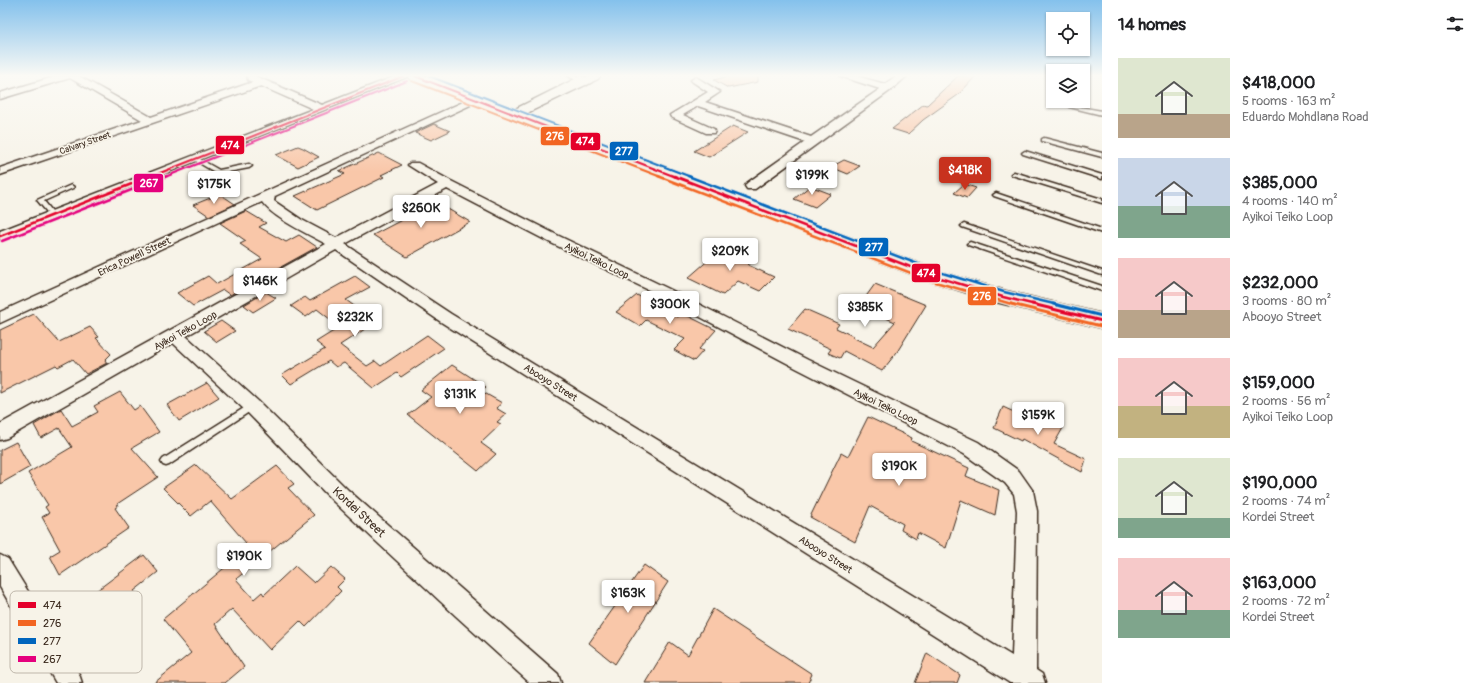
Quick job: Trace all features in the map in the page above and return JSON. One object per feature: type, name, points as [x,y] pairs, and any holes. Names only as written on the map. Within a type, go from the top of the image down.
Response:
[{"type":"main road","points":[[496,108],[527,114],[537,108]]},
{"type":"main road","points":[[496,108],[515,108],[738,199],[934,276],[1003,297],[1102,322]]},
{"type":"street","points":[[128,108],[151,121]]},
{"type":"street","name":"Calvary Street","points":[[2,169],[189,108]]},
{"type":"street","points":[[0,236],[325,108]]},
{"type":"street","points":[[269,195],[457,108]]},
{"type":"street","points":[[688,108],[675,115],[710,131]]},
{"type":"street","points":[[715,108],[812,141]]},
{"type":"street","points":[[751,186],[860,108]]},
{"type":"street","points":[[414,165],[448,184]]},
{"type":"street","name":"Ayikoi Teiko Loop","points":[[0,433],[336,244],[448,184],[554,239],[664,292],[802,364],[971,448],[1012,477],[1023,491],[1027,511],[1027,681]]},
{"type":"street","name":"Abooyo Street","points":[[269,195],[268,201],[297,223],[336,244],[446,318],[1027,681]]},
{"type":"street","name":"Erica Powell Street","points":[[0,318],[204,223],[269,195]]},
{"type":"street","name":"Kordei Street","points":[[175,335],[252,406],[342,496],[464,608],[549,683]]},
{"type":"street","points":[[0,566],[15,591]]},
{"type":"street","points":[[64,673],[70,683]]},
{"type":"lane","points":[[1080,108],[1102,113]]},
{"type":"lane","points":[[1044,140],[1102,156]]},
{"type":"lane","points":[[1024,153],[1102,177]]},
{"type":"lane","points":[[196,159],[218,172],[249,166]]},
{"type":"lane","points":[[1014,174],[1102,201]]},
{"type":"lane","points":[[53,216],[40,200],[71,187]]},
{"type":"lane","points":[[996,195],[1102,231]]},
{"type":"lane","points":[[964,226],[1102,273]]},
{"type":"lane","points":[[970,244],[1102,289]]},
{"type":"lane","points":[[166,462],[252,406]]},
{"type":"building","points":[[919,108],[940,108],[923,120],[908,134],[892,129]]},
{"type":"building","points":[[434,124],[450,131],[431,140],[415,133]]},
{"type":"building","points":[[733,126],[748,132],[709,157],[694,151]]},
{"type":"building","points":[[298,146],[319,157],[298,167],[276,155]]},
{"type":"building","points":[[379,153],[402,165],[381,175],[384,177],[317,210],[295,196],[345,174],[339,171]]},
{"type":"building","points":[[844,160],[860,166],[848,174],[831,167]]},
{"type":"building","points":[[964,184],[976,188],[967,198],[954,193]]},
{"type":"building","points":[[810,186],[831,194],[815,207],[794,199]]},
{"type":"building","points":[[220,194],[235,204],[209,216],[193,205]]},
{"type":"building","points":[[436,202],[470,222],[407,257],[373,235]]},
{"type":"building","points":[[246,211],[266,223],[259,227],[286,242],[299,235],[317,247],[230,295],[223,290],[193,306],[177,293],[208,276],[217,284],[262,259],[240,244],[246,241],[220,223]]},
{"type":"building","points":[[722,246],[754,260],[748,265],[774,277],[760,291],[738,281],[723,295],[688,278]]},
{"type":"building","points":[[355,276],[370,287],[346,300],[376,322],[340,345],[367,366],[375,361],[381,366],[427,335],[444,348],[401,377],[397,373],[374,388],[344,363],[336,367],[329,361],[291,384],[282,375],[325,349],[316,342],[340,327],[317,309],[306,317],[291,306],[305,297],[310,301]]},
{"type":"building","points":[[875,284],[926,305],[897,352],[882,371],[844,351],[840,358],[828,353],[831,349],[788,329],[805,309],[839,324],[836,328],[873,347],[895,322],[859,306]]},
{"type":"building","points":[[266,292],[276,298],[253,312],[244,305]]},
{"type":"building","points":[[637,295],[678,317],[682,313],[716,330],[699,349],[703,351],[694,361],[674,350],[685,339],[646,320],[640,326],[616,312]]},
{"type":"building","points":[[34,314],[59,342],[90,327],[99,337],[96,338],[111,354],[105,360],[107,363],[86,374],[73,359],[58,367],[56,365],[0,393],[0,330]]},
{"type":"building","points":[[221,321],[235,331],[217,342],[204,331]]},
{"type":"building","points":[[452,365],[486,387],[481,391],[502,403],[496,408],[506,414],[497,422],[501,424],[481,443],[496,454],[478,471],[408,415],[431,397],[421,390]]},
{"type":"building","points":[[207,383],[219,397],[179,421],[167,405]]},
{"type":"building","points":[[120,392],[134,410],[140,406],[159,432],[132,448],[158,477],[117,504],[118,506],[115,508],[129,528],[60,575],[50,556],[60,550],[42,517],[49,513],[45,507],[48,505],[28,473],[72,447],[59,428],[41,438],[34,425],[61,409],[72,426],[98,412],[94,406]]},
{"type":"building","points":[[1003,407],[1038,423],[1042,417],[1063,428],[1054,444],[1086,459],[1082,472],[1022,439],[1021,441],[994,428]]},
{"type":"building","points":[[868,417],[912,438],[911,441],[969,468],[966,476],[999,490],[995,515],[961,500],[946,548],[918,533],[916,539],[901,530],[903,524],[870,506],[855,542],[810,517],[841,453],[848,457]]},
{"type":"building","points":[[16,442],[30,467],[0,484],[0,450]]},
{"type":"building","points":[[196,465],[232,499],[277,466],[294,484],[288,488],[314,515],[236,579],[254,599],[262,592],[264,595],[295,566],[314,583],[331,567],[345,579],[337,587],[341,591],[306,627],[300,621],[270,650],[232,609],[215,624],[244,667],[225,683],[154,683],[191,653],[163,619],[235,559],[231,555],[246,543],[210,501],[191,516],[163,488]]},
{"type":"building","points":[[144,555],[158,572],[134,591],[96,591]]},
{"type":"building","points":[[644,565],[668,582],[615,664],[589,643]]},
{"type":"building","points":[[713,609],[812,674],[808,683],[645,683],[670,642],[688,655]]},
{"type":"building","points":[[927,653],[960,675],[957,683],[915,683]]},
{"type":"transit line","name":"474","points":[[0,236],[324,108]]},
{"type":"transit line","name":"267","points":[[2,241],[339,108]]},
{"type":"transit line","name":"276","points":[[482,108],[932,281],[1002,302],[1101,326]]},
{"type":"transit line","name":"474","points":[[498,108],[934,276],[1003,297],[1102,321]]},
{"type":"transit line","name":"277","points":[[512,108],[936,271],[1004,292],[1102,316]]}]
